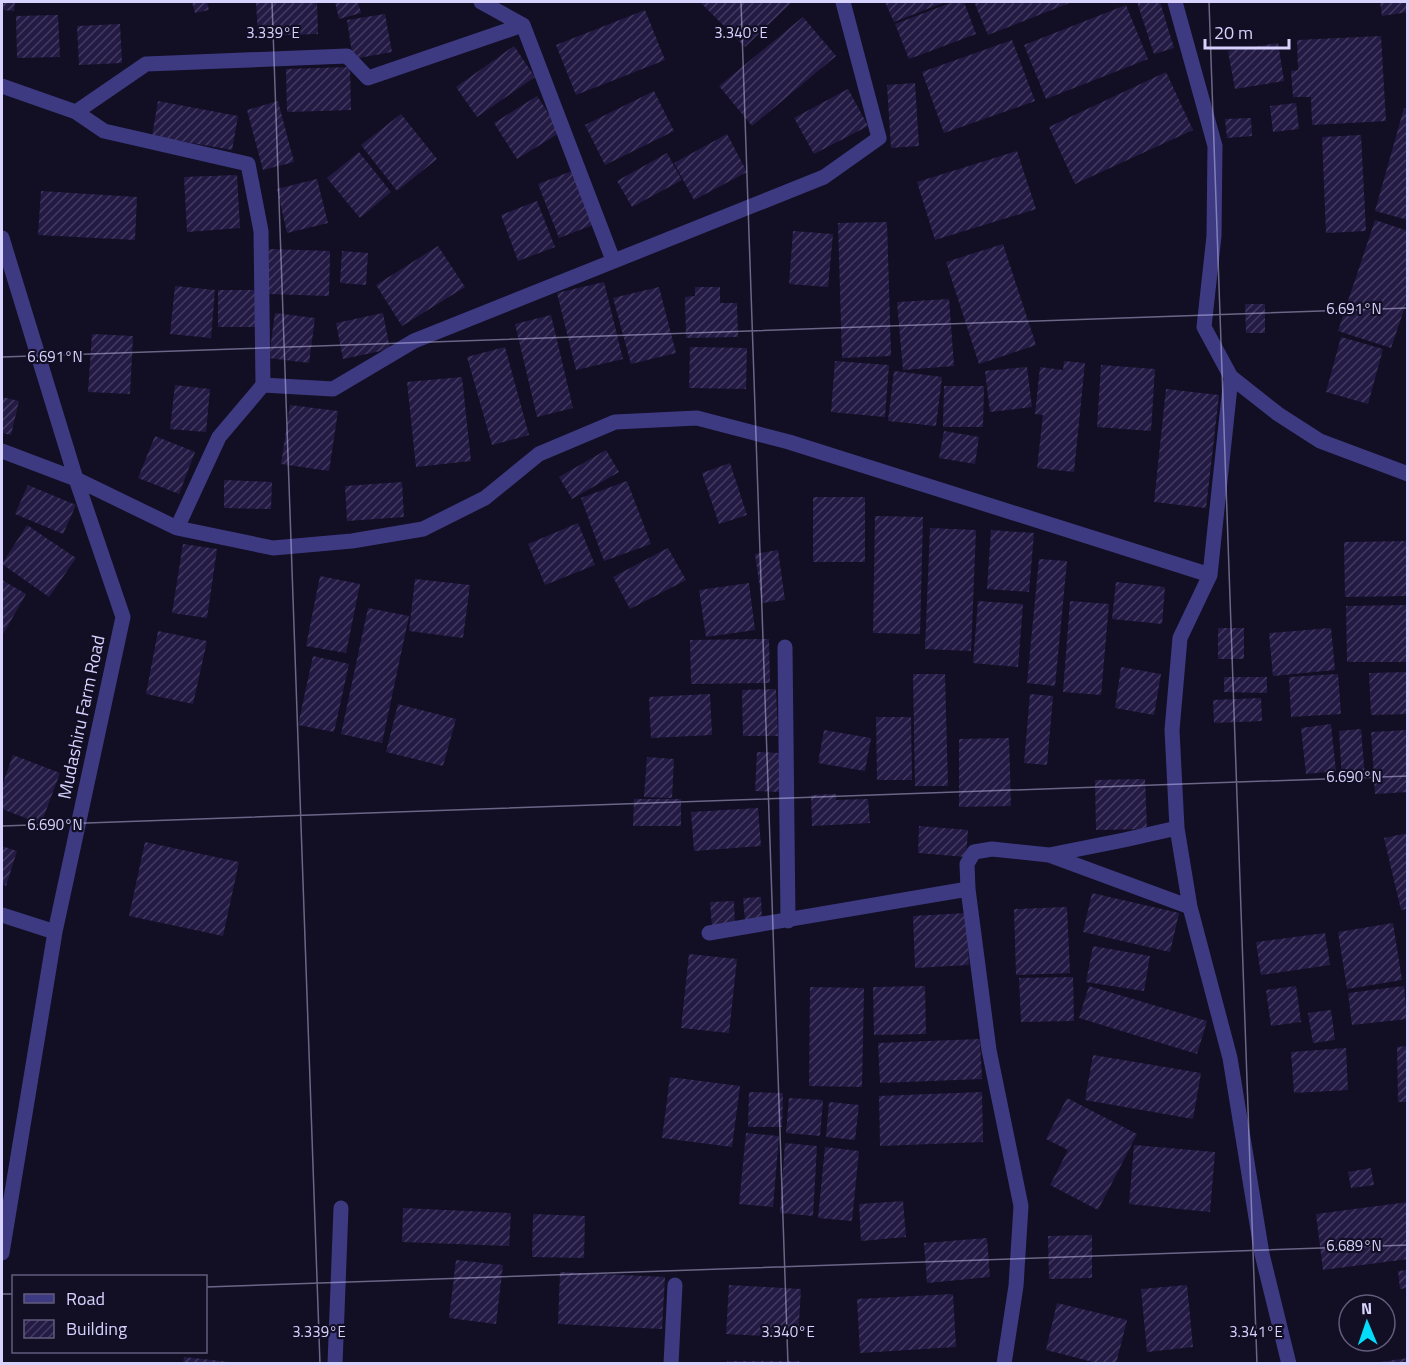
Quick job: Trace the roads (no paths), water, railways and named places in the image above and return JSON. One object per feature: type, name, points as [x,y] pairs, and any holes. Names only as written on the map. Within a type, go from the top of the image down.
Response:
[{"type":"street","points":[[481,2],[523,25],[613,260]]},
{"type":"street","points":[[263,385],[333,389],[414,341],[824,177],[879,138],[843,2]]},
{"type":"street","points":[[1175,2],[1215,146],[1215,236],[1204,327],[1231,377],[1278,414],[1320,441],[1407,473]]},
{"type":"street","points":[[76,112],[146,64],[347,56],[368,78],[523,25]]},
{"type":"street","points":[[2,86],[76,112],[104,131],[248,164],[261,231],[263,385],[219,437],[177,528]]},
{"type":"street","name":"Mudashiru Farm Road","points":[[2,237],[76,479],[123,617],[55,932],[2,1253]]},
{"type":"street","points":[[1231,377],[1210,575],[1180,638],[1172,730],[1177,828],[1190,907],[1230,1058],[1262,1254],[1289,1364]]},
{"type":"street","points":[[2,451],[76,479],[177,528],[273,548],[352,541],[423,529],[485,498],[539,454],[615,422],[697,418],[789,442],[1210,575]]},
{"type":"street","points":[[785,647],[788,921]]},
{"type":"street","points":[[1049,855],[1177,828]]},
{"type":"street","points":[[1004,1364],[1016,1286],[1021,1206],[989,1050],[968,889],[967,864],[974,852],[992,849],[1049,855],[1190,907]]},
{"type":"street","points":[[709,933],[968,889]]},
{"type":"street","points":[[2,915],[55,932]]},
{"type":"street","points":[[335,1364],[341,1208]]},
{"type":"street","points":[[671,1364],[675,1285]]}]
